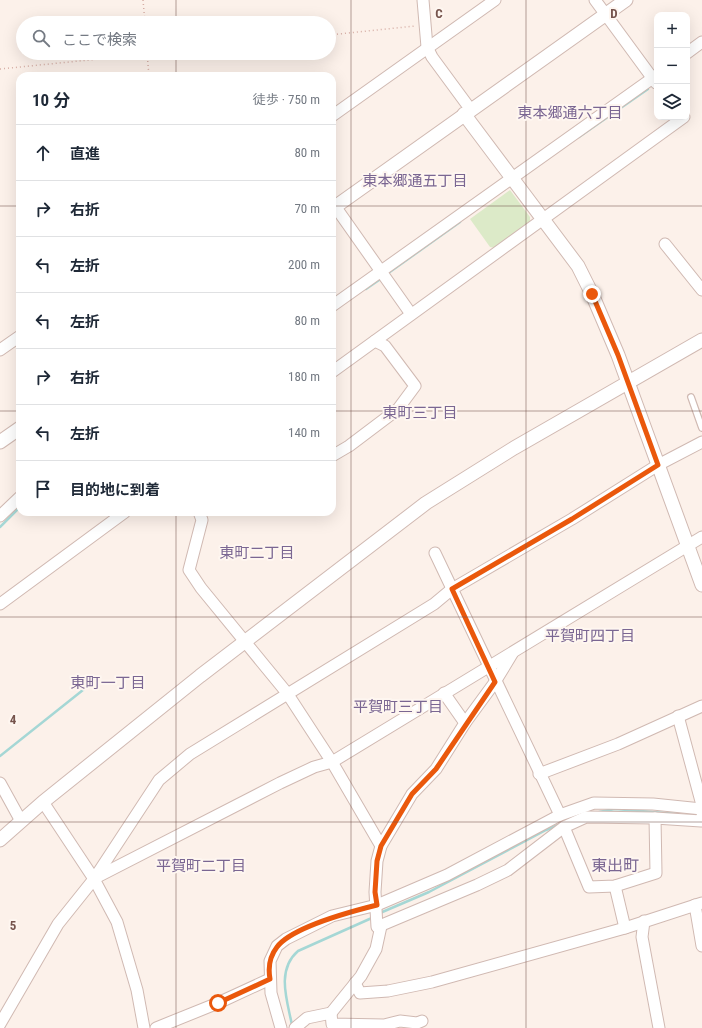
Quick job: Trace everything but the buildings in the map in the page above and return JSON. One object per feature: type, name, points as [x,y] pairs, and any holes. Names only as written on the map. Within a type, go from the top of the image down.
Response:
[{"type":"street","points":[[423,0],[427,48],[432,57],[512,178],[578,266],[592,294],[628,384],[702,586]]},
{"type":"street","points":[[336,113],[495,0]]},
{"type":"street","points":[[595,0],[654,76]]},
{"type":"street","points":[[336,204],[626,0]]},
{"type":"street","points":[[690,51],[702,42]]},
{"type":"street","points":[[336,303],[512,178],[654,80]]},
{"type":"street","points":[[336,369],[542,218],[680,120]]},
{"type":"street","points":[[336,210],[411,314]]},
{"type":"street","points":[[665,244],[702,290]]},
{"type":"street","points":[[0,350],[16,339]]},
{"type":"street","points":[[0,840],[43,802],[194,681],[426,503],[514,448],[628,384],[702,340]]},
{"type":"street","points":[[336,454],[394,413],[415,386],[385,346],[375,341]]},
{"type":"street","points":[[0,442],[16,431]]},
{"type":"street","points":[[0,1024],[58,924],[94,879],[159,780],[190,754],[287,692],[434,604],[452,589],[572,519],[658,465],[702,442]]},
{"type":"street","points":[[0,516],[16,501]]},
{"type":"street","points":[[0,604],[120,516]]},
{"type":"street","points":[[200,516],[202,520],[189,570],[201,588],[287,692],[332,762],[381,846]]},
{"type":"street","points":[[94,879],[280,783],[314,767],[332,762],[702,536]]},
{"type":"street","points":[[435,553],[495,682],[560,815]]},
{"type":"street","points":[[513,652],[495,682],[465,723],[436,769],[412,794],[381,846],[377,861],[375,892],[377,905],[377,927],[477,885],[508,870],[564,827],[586,817],[655,818],[701,821],[702,816]]},
{"type":"street","points":[[444,693],[465,723]]},
{"type":"street","points":[[539,774],[618,744],[702,706]]},
{"type":"street","points":[[678,716],[702,805]]},
{"type":"street","points":[[0,784],[21,821]]},
{"type":"street","points":[[43,802],[94,879],[117,922],[137,990],[144,1028]]},
{"type":"street","points":[[280,1028],[270,993],[270,961],[277,946],[286,939],[332,916],[377,905],[447,875],[560,815],[594,803],[652,804],[702,809]]},
{"type":"street","points":[[564,827],[589,887],[615,886],[656,873],[655,818]]},
{"type":"street","points":[[615,886],[625,928]]},
{"type":"street","points":[[355,983],[360,993],[388,991],[417,986],[625,928],[699,904],[702,946]]},
{"type":"street","points":[[644,922],[642,937],[659,1028]]},
{"type":"street","points":[[331,1022],[355,983],[361,976],[376,949],[381,926]]},
{"type":"street","points":[[156,1028],[218,1003],[270,979]]},
{"type":"street","points":[[296,1028],[307,1018],[331,1022],[384,1026],[400,1021],[417,1023],[422,1021]]},
{"type":"lane","points":[[691,397],[702,428]]},
{"type":"path","points":[[143,0],[144,16]]},
{"type":"path","points":[[336,34],[425,25]]},
{"type":"path","points":[[0,69],[88,60]]},
{"type":"path","points":[[148,60],[149,72]]},
{"type":"green space","points":[[510,190],[530,217],[530,222],[495,248],[490,247],[470,219]]},
{"type":"waterway","points":[[579,137],[648,89]]},
{"type":"waterway","points":[[387,274],[460,222]]},
{"type":"waterway","points":[[366,289],[382,278]]},
{"type":"waterway","points":[[0,527],[16,511]]},
{"type":"waterway","points":[[0,756],[88,686]]},
{"type":"waterway","points":[[599,812],[615,809],[678,814]]},
{"type":"waterway","points":[[380,913],[429,892],[558,825]]},
{"type":"waterway","points":[[292,1025],[285,986],[285,976],[291,959],[298,951],[374,917]]},
{"type":"district","name":"東本郷通六丁目","points":[[570,113]]},
{"type":"district","name":"東本郷通五丁目","points":[[415,181]]},
{"type":"district","name":"東町三丁目","points":[[420,413]]},
{"type":"district","name":"東町二丁目","points":[[257,553]]},
{"type":"district","name":"平賀町四丁目","points":[[590,636]]},
{"type":"district","name":"東町一丁目","points":[[108,683]]},
{"type":"district","name":"平賀町三丁目","points":[[398,707]]},
{"type":"district","name":"東出町","points":[[615,865]]},
{"type":"district","name":"平賀町二丁目","points":[[201,866]]},
{"type":"route","points":[[218,1003],[270,979],[270,961],[277,946],[286,939],[332,916],[377,905],[375,892],[377,861],[381,846],[412,794],[436,769],[465,723],[495,682],[452,589],[572,519],[658,465],[618,355],[592,294]]}]
